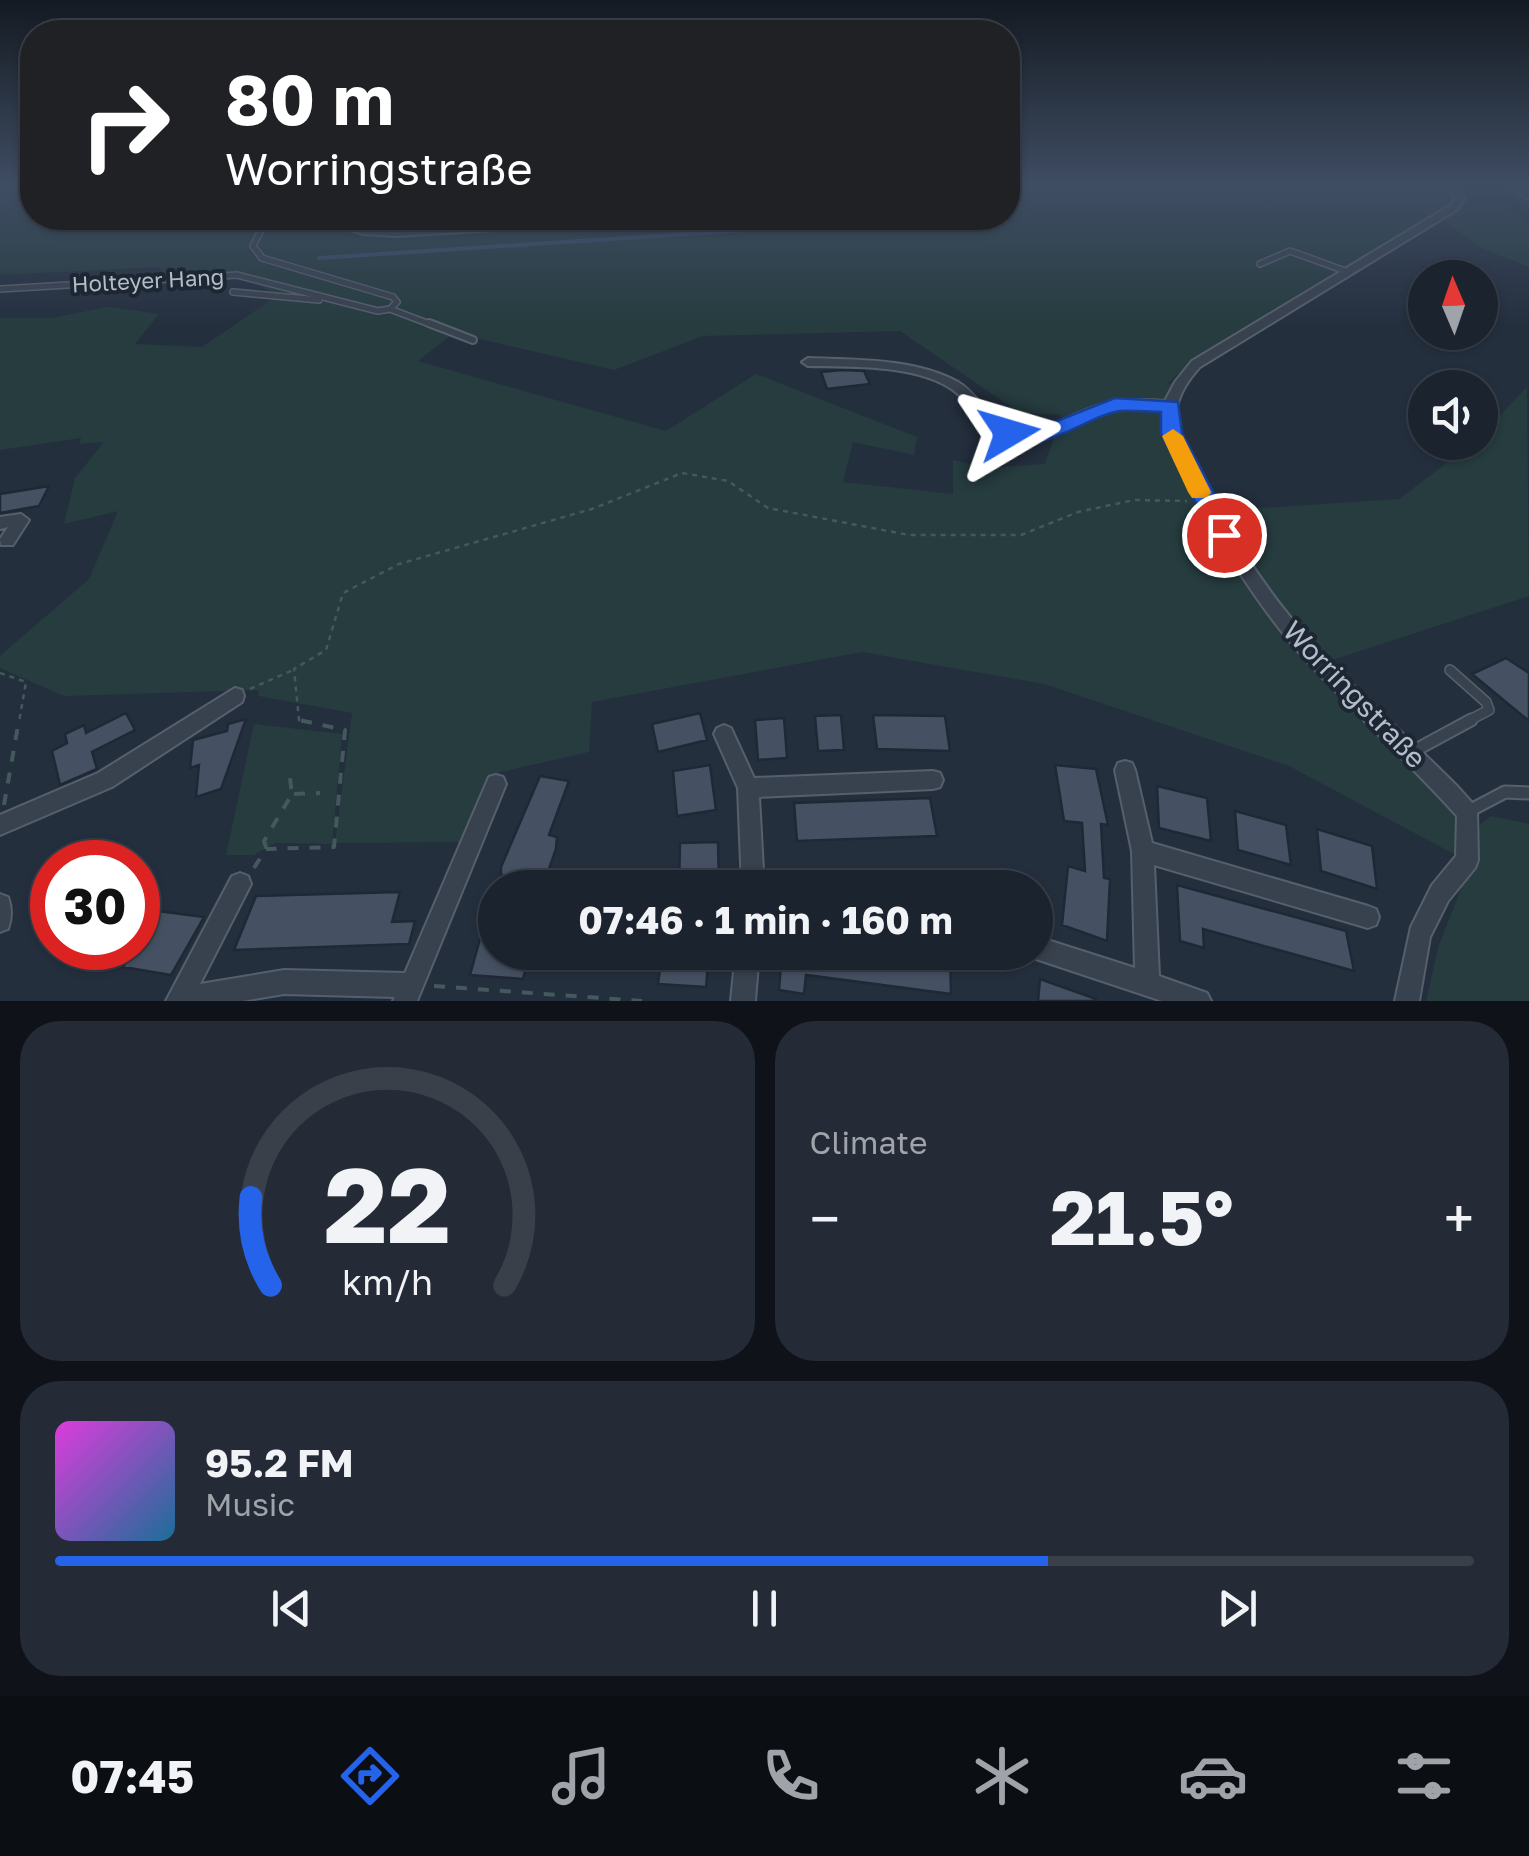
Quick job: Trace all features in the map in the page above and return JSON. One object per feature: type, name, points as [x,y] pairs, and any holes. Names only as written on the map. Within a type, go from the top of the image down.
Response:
[{"type":"street","points":[[808,362],[889,368],[950,382],[966,392],[984,416],[1009,433],[1039,436],[1115,405],[1171,406],[1180,381],[1196,364],[1413,233]]},
{"type":"street","name":"Worringstraße","points":[[1171,406],[1172,433],[1204,501],[1270,606],[1324,668],[1412,752],[1467,812]]},
{"type":"street","points":[[0,523],[22,520],[7,541]]},
{"type":"street","points":[[0,825],[105,780],[235,696]]},
{"type":"street","points":[[724,734],[748,788],[752,870]]},
{"type":"street","points":[[1124,770],[1143,851],[1148,984]]},
{"type":"street","points":[[748,788],[933,780]]},
{"type":"street","points":[[178,1000],[284,982],[406,993],[496,784]]},
{"type":"street","points":[[1407,1001],[1419,935],[1440,893],[1467,860],[1467,812]]},
{"type":"street","points":[[1143,851],[1368,917]]},
{"type":"street","points":[[178,1000],[240,884]]},
{"type":"street","points":[[0,905],[0,922]]},
{"type":"street","points":[[1053,954],[1199,1001]]},
{"type":"street","points":[[743,1001],[746,970]]},
{"type":"lane","name":"Holteyer Hang","points":[[0,289],[237,275],[378,311],[390,309],[398,302],[393,297],[262,258],[254,246],[260,233]]},
{"type":"lane","points":[[1260,264],[1290,252],[1348,272]]},
{"type":"lane","points":[[234,292],[346,303]]},
{"type":"lane","points":[[390,309],[474,340]]},
{"type":"lane","points":[[1412,752],[1489,710],[1486,702],[1450,670]]},
{"type":"lane","points":[[1467,812],[1504,792],[1518,788],[1529,793]]},
{"type":"path","points":[[235,696],[326,650],[343,592],[398,564],[592,509],[682,473],[728,480],[768,508],[909,535],[1021,535],[1078,512],[1134,500],[1204,501]]},
{"type":"path","points":[[266,849],[334,847],[345,730],[299,720],[294,669]]},
{"type":"path","points":[[0,672],[26,682],[0,825]]},
{"type":"path","points":[[266,849],[264,841],[292,794],[289,771]]},
{"type":"path","points":[[292,794],[320,793]]},
{"type":"path","points":[[240,884],[266,849]]},
{"type":"path","points":[[406,993],[642,1001]]},
{"type":"green space","points":[[0,233],[1409,233],[1188,365],[1166,385],[1177,380],[1165,414],[1240,568],[1446,791],[1465,831],[1465,860],[1289,766],[1044,684],[862,652],[592,702],[589,752],[492,774],[464,842],[335,843],[352,713],[259,696],[258,690],[64,696],[0,668],[0,656],[89,579],[118,511],[64,524],[75,478],[104,442],[80,444],[81,438],[0,450],[0,318],[51,318],[108,307],[159,314],[135,344],[202,347],[277,296],[240,274],[165,275],[159,267],[0,275]],"holes":[[[900,331],[1020,413],[1062,415],[1045,464],[987,468],[953,460],[953,494],[843,482],[853,442],[914,455],[917,437],[756,374],[666,431],[418,361],[454,333],[614,370],[703,336]]]},
{"type":"green space","points":[[1460,233],[1529,233],[1529,267],[1479,247]]},
{"type":"green space","points":[[1527,387],[1529,596],[1326,662],[1272,605],[1216,511],[1399,499],[1451,460],[1498,460],[1498,417]]},
{"type":"green space","points":[[254,724],[342,734],[332,844],[275,843],[254,855],[226,855]]},
{"type":"green space","points":[[1491,816],[1529,824],[1529,1001],[1426,1001],[1439,945],[1471,863],[1471,832]]},
{"type":"building","points":[[864,371],[870,384],[827,389],[821,372]]},
{"type":"building","points":[[49,486],[39,506],[0,513],[0,494]]},
{"type":"building","points":[[1506,658],[1529,673],[1529,721],[1472,674]]},
{"type":"building","points":[[126,713],[135,730],[92,752],[97,769],[60,785],[52,751],[67,743],[65,734],[84,725],[86,733]]},
{"type":"building","points":[[700,713],[707,740],[658,752],[652,724]]},
{"type":"building","points":[[841,715],[844,750],[818,751],[815,716]]},
{"type":"building","points":[[873,715],[945,716],[950,751],[877,749]]},
{"type":"building","points":[[784,718],[787,758],[758,760],[755,720]]},
{"type":"building","points":[[246,719],[221,789],[196,797],[199,765],[190,768],[193,740],[227,731],[228,724]]},
{"type":"building","points":[[710,765],[716,810],[677,816],[673,771]]},
{"type":"building","points":[[1055,765],[1096,769],[1108,825],[1101,824],[1104,878],[1110,879],[1107,941],[1062,925],[1068,866],[1085,871],[1082,823],[1064,821]]},
{"type":"building","points":[[540,776],[569,781],[549,835],[557,837],[549,870],[501,867]]},
{"type":"building","points":[[1157,786],[1207,798],[1211,841],[1159,828]]},
{"type":"building","points":[[930,798],[937,836],[797,841],[794,803]]},
{"type":"building","points":[[1235,811],[1286,825],[1291,865],[1238,850]]},
{"type":"building","points":[[1317,829],[1372,846],[1377,889],[1321,871]]},
{"type":"building","points":[[718,842],[719,870],[679,870],[680,843]]},
{"type":"building","points":[[1177,885],[1346,931],[1354,971],[1203,929],[1204,948],[1180,941]]},
{"type":"building","points":[[400,892],[392,922],[415,921],[409,944],[234,950],[256,896]]},
{"type":"building","points":[[160,911],[204,917],[171,975],[141,970],[160,970]]},
{"type":"building","points":[[478,946],[478,970],[525,970],[523,979],[470,975]]},
{"type":"building","points":[[660,970],[707,970],[706,987],[658,984]]},
{"type":"building","points":[[781,970],[950,970],[951,994],[806,975],[804,994],[779,990]]},
{"type":"building","points":[[1040,979],[1096,999],[1096,1001],[1038,1001]]},
{"type":"waterway","points":[[319,258],[708,233]]},
{"type":"slow traffic","points":[[1173,436],[1200,492]]},
{"type":"route","points":[[1009,433],[1039,436],[1115,405],[1171,406],[1172,433],[1188,471],[1224,535]]}]
